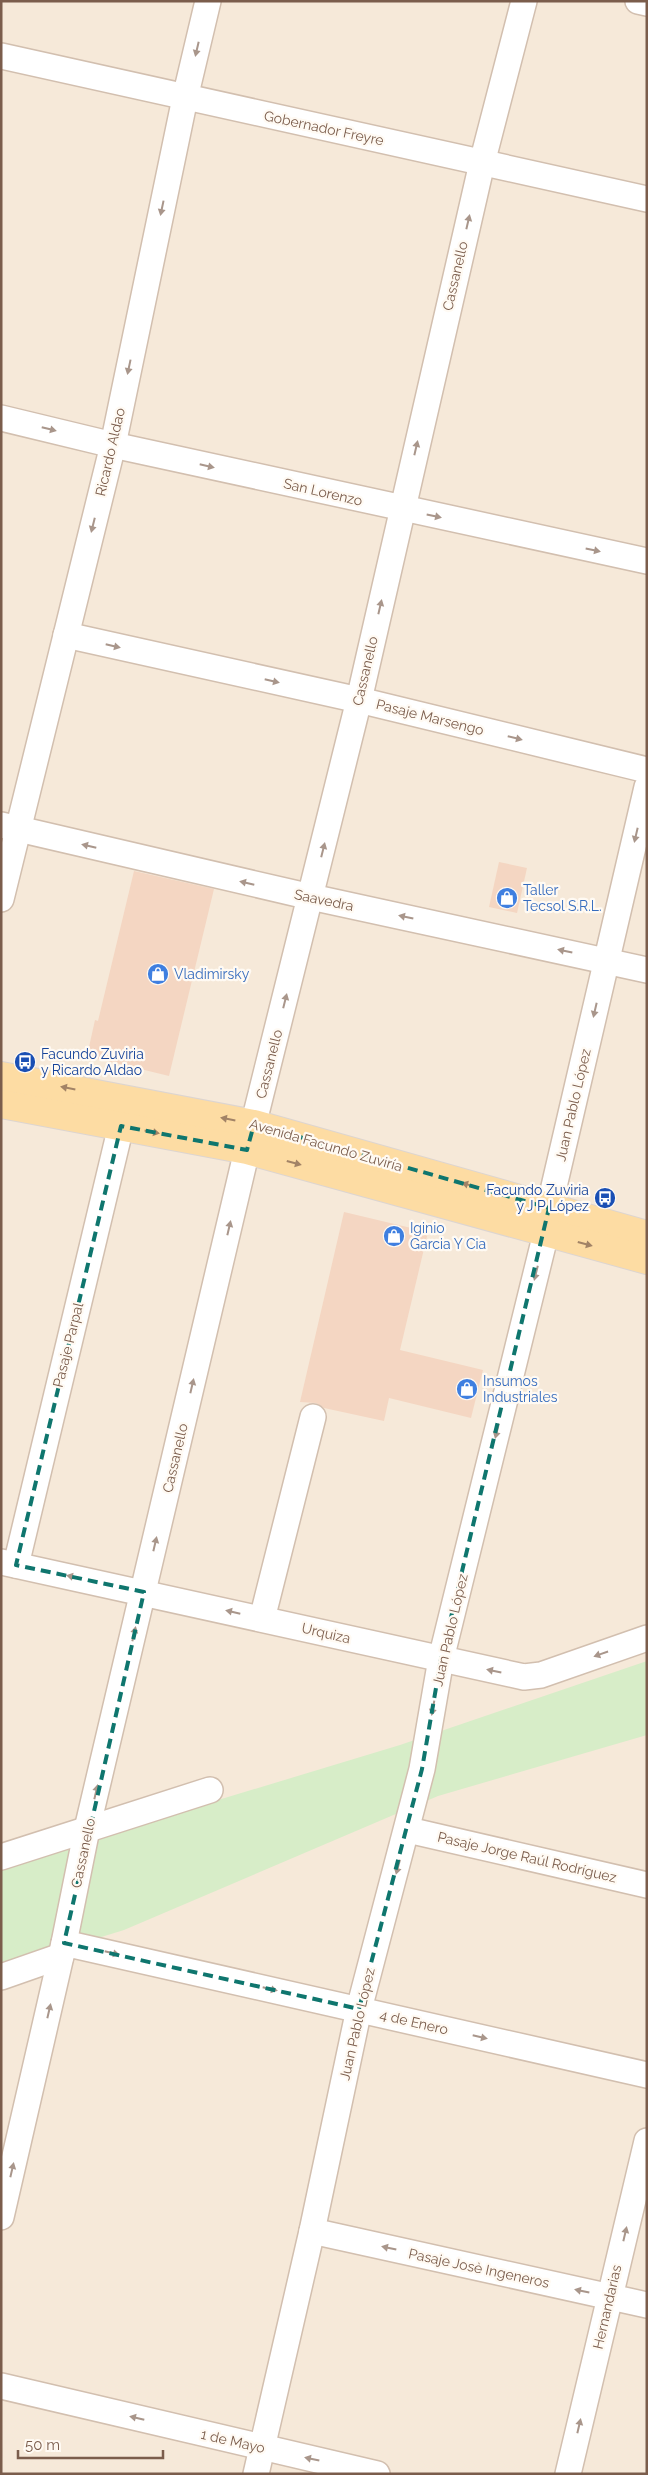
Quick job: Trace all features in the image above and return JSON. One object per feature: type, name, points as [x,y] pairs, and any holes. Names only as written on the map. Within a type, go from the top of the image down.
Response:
[{"type":"main road","name":"Avenida Facundo Zuviría","points":[[1,1076],[254,1124],[548,1221],[647,1260]]},
{"type":"main road","name":"Avenida Facundo Zuviría","points":[[1,1104],[247,1150],[548,1221],[647,1235]]},
{"type":"street","name":"Ricardo Aldao","points":[[1,899],[9,827],[66,635],[112,445],[185,98],[208,1]]},
{"type":"street","name":"Cassanello","points":[[1,2217],[63,1949],[88,1829],[247,1150],[359,700],[482,163],[524,1]]},
{"type":"street","points":[[638,1],[647,3]]},
{"type":"street","name":"Gobernador Freyre","points":[[1,56],[647,199]]},
{"type":"street","name":"San Lorenzo","points":[[1,418],[402,510],[647,562]]},
{"type":"street","name":"Pasaje Marsengo","points":[[66,635],[359,700],[647,770]]},
{"type":"street","name":"Juan Pablo López","points":[[256,2474],[312,2231],[359,2009],[408,1830],[424,1761],[441,1659],[548,1221],[606,959],[647,787]]},
{"type":"street","name":"Saavedra","points":[[9,827],[311,897],[606,959],[647,970]]},
{"type":"street","name":"Pasaje Parpal","points":[[8,1563],[121,1126]]},
{"type":"street","points":[[262,1619],[313,1417]]},
{"type":"street","name":"Urquiza","points":[[8,1563],[524,1677],[541,1675],[647,1638]]},
{"type":"street","points":[[1,1857],[210,1790]]},
{"type":"street","name":"Pasaje Jorge Raúl Rodríguez","points":[[408,1830],[647,1885]]},
{"type":"street","points":[[1,1976],[63,1949]]},
{"type":"street","name":"4 de Enero","points":[[63,1949],[359,2009],[647,2075]]},
{"type":"street","name":"Hernandarias","points":[[568,2474],[647,2141]]},
{"type":"street","name":"Pasaje Josè Ingeneros","points":[[312,2231],[647,2305]]},
{"type":"street","name":"1 de Mayo","points":[[1,2386],[377,2474]]},
{"type":"highlighted area","points":[[254,1124],[549,1208],[441,1659],[422,1769],[359,2009],[64,1943],[144,1592],[16,1565],[121,1126],[247,1150]]},
{"type":"shaded area","points":[[1,1],[647,1],[647,2474],[1,2474]]},
{"type":"green space","points":[[647,1661],[647,1735],[438,1796],[124,1930],[1,1968],[1,1870],[60,1848],[400,1745]]},
{"type":"building","points":[[499,862],[527,868],[517,913],[489,907]]},
{"type":"building","points":[[134,871],[214,889],[169,1076],[87,1056],[95,1020],[98,1021]]},
{"type":"building","points":[[344,1212],[428,1232],[400,1350],[483,1370],[471,1418],[389,1398],[384,1421],[324,1408],[316,1403],[300,1402]]},
{"type":"place","name":"Taller Tecsol S.R.L.","points":[[507,898]]},
{"type":"place","name":"Vladimirsky","points":[[158,974]]},
{"type":"place","name":"Facundo Zuviria y Ricardo Aldao","points":[[25,1062]]},
{"type":"place","name":"Facundo Zuviria y J P López","points":[[605,1198]]},
{"type":"place","name":"Iginio Garcia Y Cia","points":[[394,1236]]},
{"type":"place","name":"Insumos Industriales","points":[[467,1389]]}]
